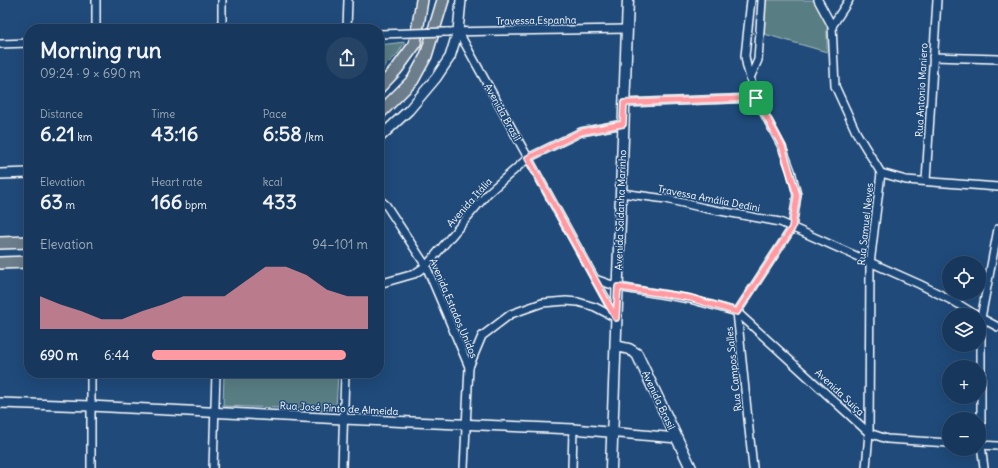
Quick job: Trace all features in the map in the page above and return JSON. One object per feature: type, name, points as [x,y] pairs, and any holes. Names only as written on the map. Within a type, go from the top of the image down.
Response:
[{"type":"main road","points":[[384,83],[396,70],[415,44],[422,0]]},
{"type":"main road","points":[[384,109],[413,80],[426,56],[443,0]]},
{"type":"main road","name":"Avenida Saldanha Marinho","points":[[611,468],[628,0]]},
{"type":"main road","points":[[0,243],[24,242]]},
{"type":"main road","points":[[0,263],[24,262]]},
{"type":"main road","name":"Avenida Brasil","points":[[616,346],[629,349],[637,354],[691,468]]},
{"type":"street","points":[[96,0],[96,24]]},
{"type":"street","points":[[222,0],[222,24]]},
{"type":"street","points":[[347,24],[348,0]]},
{"type":"street","points":[[384,133],[408,110],[436,78],[450,57],[458,32],[461,0]]},
{"type":"street","name":"Rua Campos Salles","points":[[751,0],[746,56],[750,79],[756,98],[782,146],[797,195],[792,228],[737,312],[753,468]]},
{"type":"street","points":[[750,79],[758,60],[762,0]]},
{"type":"street","points":[[818,0],[832,26],[849,0]]},
{"type":"street","name":"Rua Antonio Maniero","points":[[926,181],[932,57],[937,0]]},
{"type":"street","name":"Rua Samuel Neves","points":[[832,26],[835,86],[856,132],[881,173],[870,264],[869,433],[866,468]]},
{"type":"street","name":"Travessa Espanha","points":[[384,34],[627,29]]},
{"type":"street","name":"Avenida Brasil","points":[[458,32],[616,318]]},
{"type":"street","points":[[0,44],[24,43]]},
{"type":"street","points":[[932,57],[998,60]]},
{"type":"street","points":[[624,103],[756,98]]},
{"type":"street","name":"Avenida Itália","points":[[384,283],[414,274],[426,266],[488,193],[528,158],[581,132],[623,124]]},
{"type":"street","points":[[0,174],[24,173]]},
{"type":"street","points":[[881,173],[906,180],[998,187]]},
{"type":"street","name":"Travessa Amália Dedini","points":[[621,193],[666,199],[704,208],[749,215],[780,222],[870,264],[919,284],[965,308]]},
{"type":"street","name":"Avenida Estados Unidos","points":[[384,203],[426,266],[469,367]]},
{"type":"street","points":[[981,308],[998,229]]},
{"type":"street","points":[[595,279],[618,287],[690,298],[737,312]]},
{"type":"street","points":[[464,468],[469,367],[482,336],[511,314],[542,303],[566,301],[578,302],[595,307],[616,318]]},
{"type":"street","name":"Avenida Suiça","points":[[737,312],[869,433],[887,439],[942,443]]},
{"type":"street","name":"Travessa Amália Dedini","points":[[986,321],[998,327]]},
{"type":"street","points":[[979,352],[980,412]]},
{"type":"street","points":[[91,378],[91,468]]},
{"type":"street","points":[[213,468],[216,378]]},
{"type":"street","points":[[342,468],[345,378]]},
{"type":"street","name":"Rua José Pinto de Almeida","points":[[0,403],[573,429],[677,438]]},
{"type":"street","points":[[572,468],[573,429]]},
{"type":"street","points":[[986,445],[998,446]]},
{"type":"street","points":[[982,456],[984,468]]},
{"type":"green space","points":[[766,0],[814,0],[827,25],[827,52],[764,34]]},
{"type":"green space","points":[[405,42],[397,55],[384,67],[384,44]]},
{"type":"green space","points":[[224,378],[338,378],[336,410],[223,406]]},
{"type":"route","points":[[756,98],[782,146],[797,195],[792,228],[737,312],[690,298],[618,287],[616,318],[528,158],[581,132],[623,124],[624,103],[756,98]]}]
